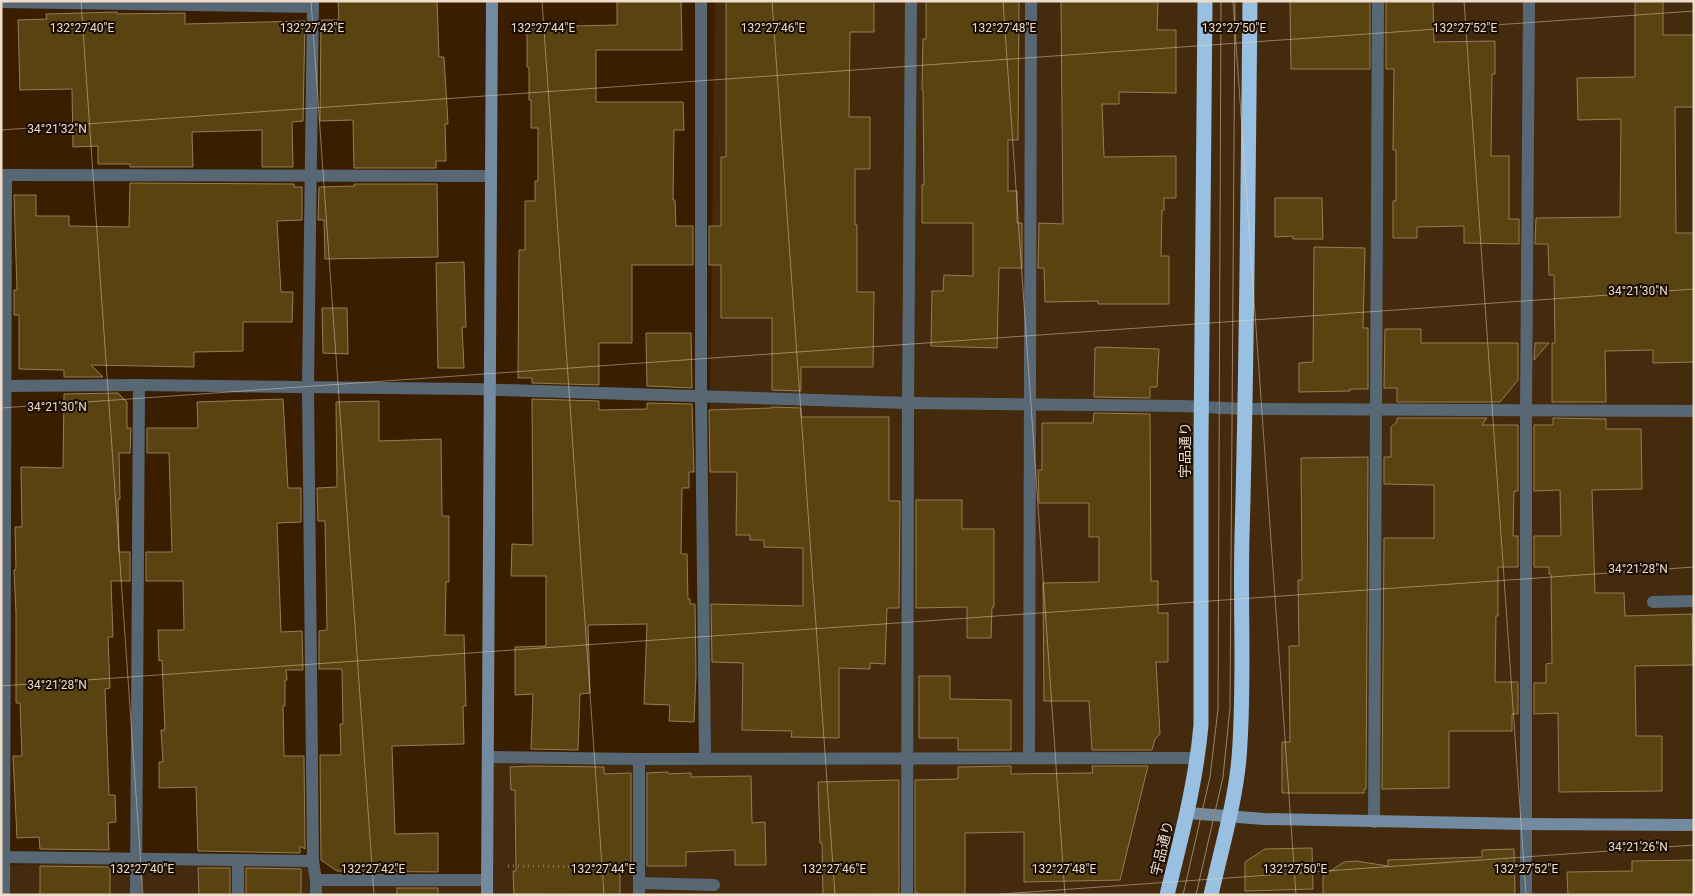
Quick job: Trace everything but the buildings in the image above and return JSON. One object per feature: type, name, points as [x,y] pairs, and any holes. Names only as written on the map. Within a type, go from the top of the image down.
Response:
[{"type":"highway","name":"宇品通り","points":[[1167,895],[1188,813],[1202,725],[1204,1]]},
{"type":"highway","points":[[1211,895],[1229,817],[1238,761],[1241,727],[1250,1]]},
{"type":"street","points":[[487,895],[492,1]]},
{"type":"street","points":[[701,1],[701,397],[705,758]]},
{"type":"street","points":[[907,895],[906,758],[911,1]]},
{"type":"street","points":[[1029,758],[1031,1]]},
{"type":"street","points":[[1374,822],[1378,1]]},
{"type":"street","points":[[1526,895],[1526,409],[1529,1]]},
{"type":"street","points":[[1,2],[313,4],[308,387],[313,861],[316,895]]},
{"type":"street","points":[[4,895],[4,175],[490,176]]},
{"type":"street","points":[[4,386],[139,385],[489,390],[908,403],[1182,406],[1246,409],[1694,411]]},
{"type":"street","points":[[136,895],[139,385]]},
{"type":"street","points":[[1653,602],[1694,601]]},
{"type":"street","points":[[488,757],[639,759],[1198,758]]},
{"type":"street","points":[[639,759],[639,889],[714,885]]},
{"type":"street","points":[[1188,813],[1229,817],[1374,822],[1694,825]]},
{"type":"street","points":[[3,857],[313,861]]},
{"type":"street","points":[[238,861],[238,895]]},
{"type":"street","points":[[316,880],[487,880]]},
{"type":"path","points":[[507,866],[638,867]]},
{"type":"shaded area","points":[[715,1],[1694,1],[1694,895],[1,895],[1,865],[308,859],[318,879],[490,881],[490,757],[706,753]]},
{"type":"tram line","points":[[1183,895],[1210,777],[1218,709],[1221,1]]},
{"type":"tram line","points":[[1196,895],[1223,777],[1230,708],[1235,1]]}]
